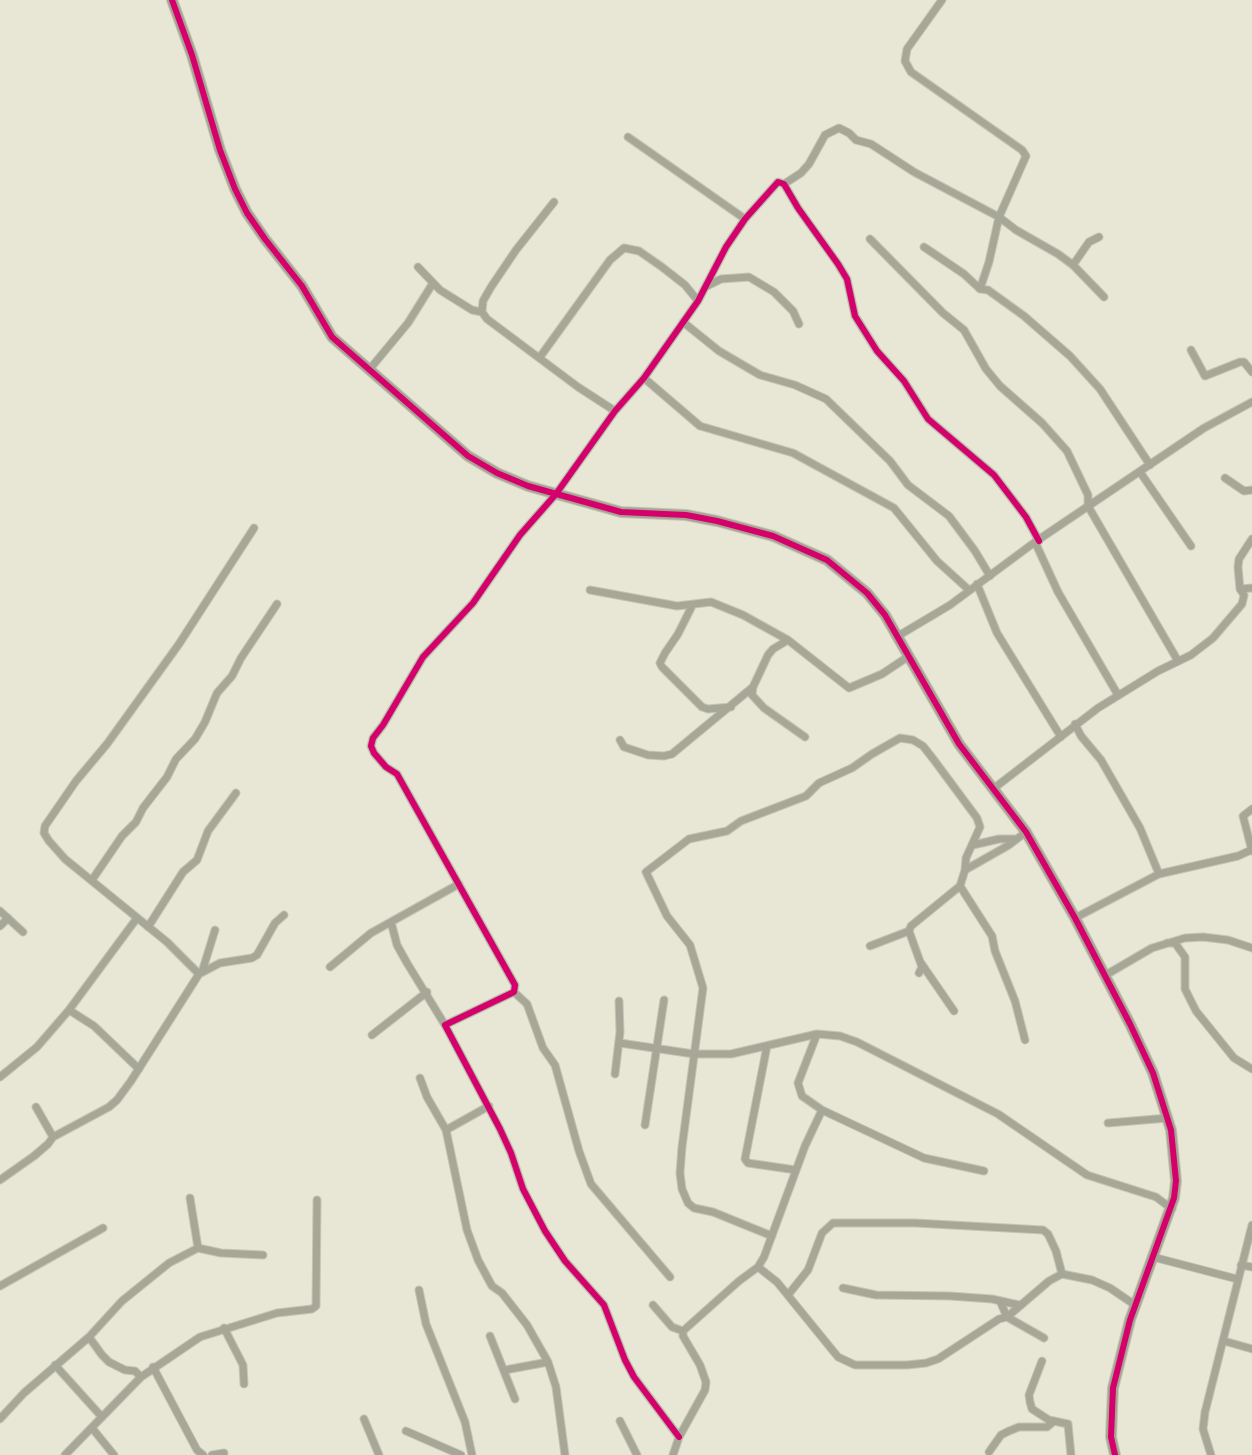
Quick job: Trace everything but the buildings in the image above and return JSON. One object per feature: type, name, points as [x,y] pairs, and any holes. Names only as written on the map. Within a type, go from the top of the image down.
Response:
[{"type":"street","points":[[172,0],[192,55],[220,150],[235,189],[247,213],[302,286],[332,337],[483,466],[528,486],[622,512],[686,515],[773,536],[801,546],[828,560],[856,582],[873,600],[898,636],[959,744],[1026,832],[1075,918],[1130,1024],[1153,1073],[1168,1118],[1176,1181],[1172,1209],[1135,1305],[1113,1388],[1111,1438],[1116,1455]]},
{"type":"street","points":[[942,0],[907,49],[905,61],[911,72],[920,81],[1026,153],[1024,164],[999,217],[989,262],[980,289]]},
{"type":"street","points":[[784,184],[810,164],[825,135],[839,128],[856,140],[871,144],[914,172],[999,217],[1073,265],[1104,297]]},
{"type":"street","points":[[628,137],[745,219]]},
{"type":"street","points":[[514,992],[515,985],[511,974],[397,774],[386,767],[374,753],[371,746],[372,738],[383,725],[423,657],[473,603],[520,535],[556,494],[615,411],[644,378],[698,301],[707,286],[719,258],[745,219],[774,184],[781,182],[784,184],[798,208],[847,279],[856,316],[877,351],[904,381],[928,419],[994,475],[1026,517],[1058,592],[1118,695]]},
{"type":"street","points":[[554,202],[516,250],[491,287],[483,300],[482,312],[487,319],[578,387],[615,411]]},
{"type":"street","points":[[1073,265],[1089,242],[1099,237]]},
{"type":"street","points":[[870,239],[943,313],[964,330],[982,362],[1000,386],[1042,423],[1061,443],[1088,495],[1088,506],[1178,661]]},
{"type":"street","points":[[924,247],[964,274],[980,289],[988,290],[1024,316],[1070,356],[1100,389],[1150,465]]},
{"type":"street","points":[[540,357],[610,260],[624,248],[640,251],[685,285],[698,301]]},
{"type":"street","points":[[418,267],[452,300],[472,310],[482,312]]},
{"type":"street","points":[[707,286],[721,279],[749,277],[774,292],[793,311],[798,324]]},
{"type":"street","points":[[369,370],[408,323],[433,283]]},
{"type":"street","points":[[683,322],[719,350],[760,376],[794,384],[826,399],[890,461],[908,485],[949,516],[976,551],[990,576]]},
{"type":"street","points":[[1191,350],[1206,376],[1240,362],[1244,362],[1252,372]]},
{"type":"street","points":[[644,378],[700,426],[792,453],[894,508],[937,561],[969,590]]},
{"type":"street","points":[[898,636],[990,576],[1088,506],[1204,428],[1252,403]]},
{"type":"street","points":[[1140,472],[1191,546]]},
{"type":"street","points":[[1225,478],[1244,491],[1252,490]]},
{"type":"street","points":[[200,973],[186,959],[65,859],[44,833],[45,826],[76,781],[107,744],[178,644],[254,528]]},
{"type":"street","points":[[992,789],[1061,737],[1075,724],[1118,695],[1204,647],[1242,604],[1244,595],[1240,589],[1238,567],[1240,559],[1252,539]]},
{"type":"street","points":[[977,584],[997,633],[1061,737]]},
{"type":"street","points":[[1240,589],[1252,588]]},
{"type":"street","points":[[590,590],[677,606],[692,606],[711,602],[743,615],[788,640],[849,688],[882,674],[909,656]]},
{"type":"street","points":[[92,880],[122,836],[136,822],[143,808],[167,777],[176,759],[195,739],[205,722],[217,693],[232,676],[241,658],[277,604]]},
{"type":"street","points":[[692,606],[682,627],[660,663],[702,707],[708,709],[731,707]]},
{"type":"street","points":[[620,740],[624,747],[648,755],[664,756],[672,754],[753,687],[773,649],[788,640]]},
{"type":"street","points":[[753,687],[752,695],[755,701],[805,737]]},
{"type":"street","points":[[1075,724],[1081,736],[1104,766],[1140,828],[1159,874]]},
{"type":"street","points":[[772,1236],[721,1215],[694,1208],[685,1198],[680,1173],[702,982],[690,945],[667,916],[646,876],[649,869],[689,839],[728,831],[741,821],[806,796],[819,783],[852,768],[900,738],[907,738],[923,746],[977,818],[980,832],[966,858],[965,870],[960,886],[911,926],[909,931],[870,946]]},
{"type":"street","points":[[148,927],[184,872],[197,860],[208,831],[236,793]]},
{"type":"street","points":[[1075,918],[1159,874],[1252,851],[1249,833],[1243,816],[1252,808]]},
{"type":"street","points":[[965,870],[1009,845],[1026,832]]},
{"type":"street","points":[[973,845],[999,839],[1015,839]]},
{"type":"street","points":[[330,968],[356,943],[459,884]]},
{"type":"street","points":[[960,886],[992,936],[995,951],[1015,1001],[1026,1040]]},
{"type":"street","points":[[0,911],[23,932]]},
{"type":"street","points":[[200,973],[220,963],[252,958],[258,954],[276,923],[284,915]]},
{"type":"street","points":[[0,926],[8,918]]},
{"type":"street","points":[[0,1077],[37,1047],[69,1010],[137,918]]},
{"type":"street","points":[[391,922],[397,945],[445,1025],[489,1106],[511,1153],[523,1190],[545,1231],[565,1261],[604,1306],[625,1360],[634,1377],[679,1437]]},
{"type":"street","points":[[0,1180],[34,1156],[53,1137],[109,1107],[122,1093],[200,973],[215,930]]},
{"type":"street","points":[[909,931],[921,963],[954,1011]]},
{"type":"street","points":[[1104,976],[1135,957],[1167,943],[1203,937],[1228,940],[1252,948]]},
{"type":"street","points":[[1167,943],[1175,943],[1186,957],[1187,964],[1184,980],[1189,1000],[1234,1058],[1252,1069]]},
{"type":"street","points":[[919,974],[922,967],[921,963]]},
{"type":"street","points":[[372,1035],[426,992]]},
{"type":"street","points":[[445,1025],[514,992]]},
{"type":"street","points":[[514,992],[527,1004],[543,1048],[555,1065],[577,1144],[591,1184],[670,1277]]},
{"type":"street","points":[[645,1125],[664,1000]]},
{"type":"street","points":[[615,1074],[620,1043],[620,1001]]},
{"type":"street","points":[[69,1010],[94,1026],[139,1069]]},
{"type":"street","points":[[620,1043],[694,1054],[738,1054],[816,1034],[840,1036],[857,1042],[998,1114],[1088,1174],[1156,1197],[1172,1209]]},
{"type":"street","points":[[816,1034],[798,1083],[802,1096],[822,1110],[924,1158],[984,1171]]},
{"type":"street","points":[[767,1046],[745,1159],[748,1163],[796,1170]]},
{"type":"street","points":[[420,1078],[427,1097],[446,1130],[467,1230],[478,1260],[492,1286],[502,1293],[527,1325],[548,1362],[556,1387],[565,1455]]},
{"type":"street","points":[[446,1130],[489,1106]]},
{"type":"street","points":[[36,1107],[53,1137]]},
{"type":"street","points":[[673,1455],[679,1437],[705,1390],[706,1382],[700,1365],[683,1336],[683,1330],[738,1281],[758,1267],[822,1110]]},
{"type":"street","points":[[1108,1123],[1168,1118]]},
{"type":"street","points":[[190,1198],[198,1248]]},
{"type":"street","points":[[65,1455],[141,1376],[200,1337],[224,1328],[278,1313],[312,1309],[316,1306],[318,1294],[317,1200]]},
{"type":"street","points":[[788,1295],[808,1270],[822,1233],[834,1222],[915,1223],[1043,1230],[1048,1234],[1056,1251],[1062,1274]]},
{"type":"street","points":[[1211,1455],[1203,1429],[1204,1420],[1224,1341],[1237,1278],[1252,1226]]},
{"type":"street","points":[[0,1286],[103,1228]]},
{"type":"street","points":[[0,1419],[13,1403],[89,1337],[122,1301],[168,1263],[198,1248],[221,1253],[263,1255]]},
{"type":"street","points":[[1153,1257],[1237,1278]]},
{"type":"street","points":[[1241,1265],[1252,1267]]},
{"type":"street","points":[[758,1267],[765,1271],[788,1295],[838,1357],[854,1365],[926,1364],[951,1352],[999,1319],[1007,1317],[1019,1305],[1062,1274],[1092,1280],[1110,1288],[1135,1305]]},
{"type":"street","points":[[843,1288],[876,1295],[950,1296],[1000,1301],[1019,1305]]},
{"type":"street","points":[[419,1290],[426,1324],[465,1422],[472,1455]]},
{"type":"street","points":[[1000,1301],[1007,1317],[1044,1338]]},
{"type":"street","points":[[653,1305],[672,1327],[683,1330]]},
{"type":"street","points":[[224,1328],[243,1365],[244,1384]]},
{"type":"street","points":[[490,1336],[515,1399]]},
{"type":"street","points":[[89,1337],[109,1362],[125,1370],[135,1371],[141,1376]]},
{"type":"street","points":[[1224,1341],[1252,1349]]},
{"type":"street","points":[[1042,1361],[1029,1395],[1030,1402],[1036,1412],[1054,1421],[1068,1424],[1071,1455]]},
{"type":"street","points":[[505,1370],[548,1362]]},
{"type":"street","points":[[55,1365],[101,1416]]},
{"type":"street","points":[[154,1367],[196,1450],[203,1455]]},
{"type":"street","points":[[364,1419],[379,1455]]},
{"type":"street","points":[[620,1421],[637,1455]]},
{"type":"street","points":[[989,1452],[1001,1435],[1008,1431],[1019,1427],[1047,1427],[1054,1421]]},
{"type":"street","points":[[92,1428],[114,1455]]},
{"type":"street","points":[[406,1431],[461,1455]]},
{"type":"street","points":[[212,1455],[224,1452]]},
{"type":"cycle path","points":[[172,0],[192,55],[220,150],[235,189],[247,213],[302,286],[332,337],[468,456],[497,473],[528,486],[621,512],[686,515],[717,521],[773,536],[827,560],[867,593],[885,615],[959,744],[1026,832],[1075,918],[1130,1024],[1153,1073],[1171,1130],[1176,1181],[1174,1198],[1130,1320],[1113,1388],[1111,1437],[1115,1455]]},
{"type":"cycle path","points":[[679,1437],[634,1377],[625,1360],[604,1305],[565,1261],[545,1231],[523,1189],[511,1153],[500,1129],[445,1025],[514,992],[515,985],[397,774],[386,767],[374,753],[371,746],[373,738],[383,725],[423,657],[473,603],[520,535],[556,494],[615,411],[644,378],[698,301],[726,247],[745,219],[778,182],[784,184],[798,208],[847,279],[855,316],[877,351],[904,381],[928,419],[994,475],[1026,517],[1039,541]]}]
